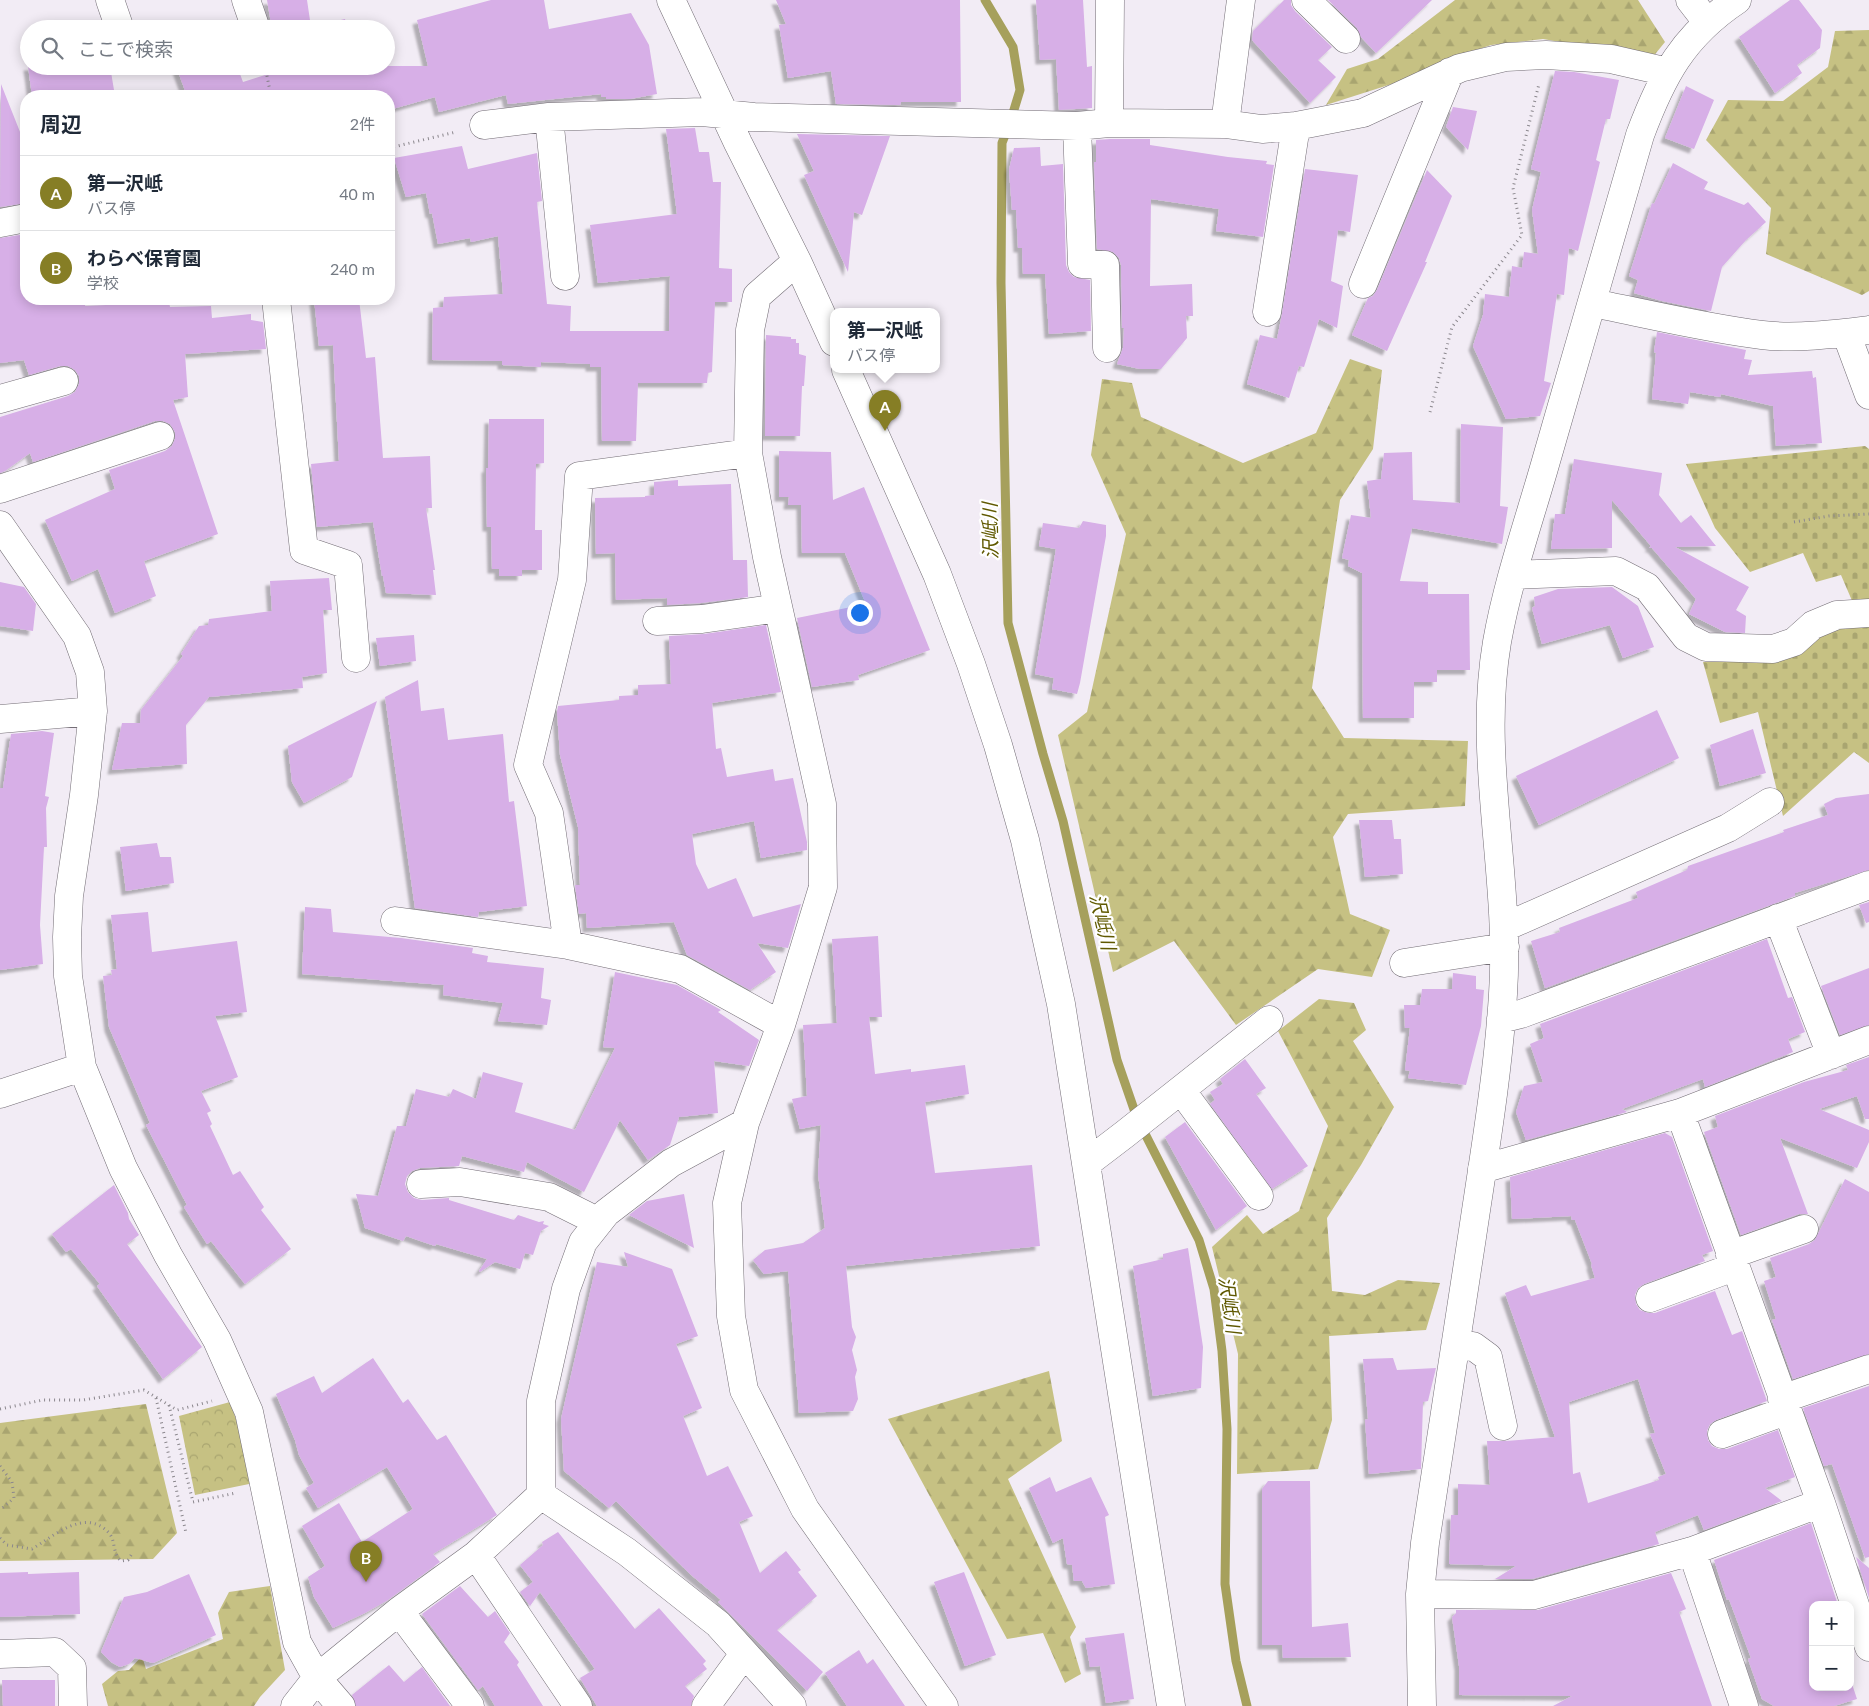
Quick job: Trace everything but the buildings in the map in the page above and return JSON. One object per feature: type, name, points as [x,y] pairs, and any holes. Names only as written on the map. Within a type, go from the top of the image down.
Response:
[{"type":"street","points":[[110,0],[117,20]]},
{"type":"street","points":[[246,0],[253,20]]},
{"type":"street","points":[[671,0],[830,333]]},
{"type":"street","points":[[1109,123],[1110,0]]},
{"type":"street","points":[[1225,124],[1241,0]]},
{"type":"street","points":[[1306,0],[1346,39]]},
{"type":"street","points":[[1690,0],[1707,22]]},
{"type":"street","points":[[1422,1706],[1420,1594],[1425,1543],[1482,1169],[1498,1056],[1501,1019],[1505,937],[1490,730],[1491,694],[1497,644],[1512,575],[1640,135],[1652,103],[1678,53],[1707,22],[1737,0]]},
{"type":"street","points":[[484,125],[549,117],[702,112],[754,117],[1077,126],[1109,123],[1225,124],[1262,129],[1296,126],[1363,113],[1460,68],[1506,57],[1546,55],[1611,59],[1668,72]]},
{"type":"street","points":[[1363,284],[1450,72]]},
{"type":"street","points":[[549,117],[565,276]]},
{"type":"street","points":[[1077,126],[1082,264],[1105,265],[1108,348]]},
{"type":"street","points":[[1267,312],[1296,126]]},
{"type":"street","points":[[0,223],[20,219]]},
{"type":"street","points":[[798,263],[789,268],[757,296],[750,330],[748,453],[767,558],[822,804],[823,887],[781,1025],[745,1123],[727,1203],[731,1316],[744,1390],[805,1508],[944,1706]]},
{"type":"street","points":[[1592,303],[1693,324],[1764,335],[1831,335],[1857,331],[1869,395]]},
{"type":"street","points":[[277,305],[304,550],[348,565],[356,658]]},
{"type":"street","points":[[847,373],[937,574],[971,664],[998,745],[1025,840],[1044,919],[1061,1004],[1171,1706]]},
{"type":"street","points":[[0,400],[64,381]]},
{"type":"street","points":[[0,489],[160,436]]},
{"type":"street","points":[[568,945],[549,813],[528,765],[572,580],[580,476],[748,453]]},
{"type":"street","points":[[0,525],[77,636],[90,672],[93,712],[84,795],[69,896],[67,937],[68,976],[82,1067],[123,1168],[168,1255],[217,1340],[249,1412],[298,1642],[317,1678],[341,1706]]},
{"type":"street","points":[[1512,575],[1616,571],[1647,587],[1686,637],[1706,647],[1773,649],[1794,642],[1813,625],[1836,615],[1869,613]]},
{"type":"street","points":[[657,621],[702,619],[778,608]]},
{"type":"street","points":[[0,719],[93,712]]},
{"type":"street","points":[[1404,963],[1505,937],[1728,828],[1770,802]]},
{"type":"street","points":[[1501,1019],[1521,1014],[1869,885]]},
{"type":"street","points":[[1778,918],[1831,1055]]},
{"type":"street","points":[[395,921],[568,945],[680,968],[781,1025]]},
{"type":"street","points":[[1087,1163],[1269,1020]]},
{"type":"street","points":[[1482,1169],[1680,1113],[1869,1040]]},
{"type":"street","points":[[0,1094],[82,1067]]},
{"type":"street","points":[[1182,1090],[1259,1196]]},
{"type":"street","points":[[1680,1113],[1821,1503],[1869,1647]]},
{"type":"street","points":[[296,1706],[317,1678],[399,1611],[476,1555],[541,1495],[541,1401],[566,1289],[583,1242],[606,1212],[671,1163],[745,1123]]},
{"type":"street","points":[[421,1184],[460,1182],[549,1197],[599,1222]]},
{"type":"street","points":[[1650,1298],[1804,1229]]},
{"type":"street","points":[[1455,1347],[1473,1346],[1488,1357],[1503,1426]]},
{"type":"street","points":[[1722,1434],[1869,1369]]},
{"type":"street","points":[[541,1495],[627,1552],[718,1624],[792,1706]]},
{"type":"street","points":[[1420,1594],[1534,1595],[1692,1551],[1821,1503]]},
{"type":"street","points":[[1692,1551],[1744,1706]]},
{"type":"street","points":[[476,1555],[578,1706]]},
{"type":"street","points":[[399,1611],[470,1706]]},
{"type":"street","points":[[0,1654],[55,1652],[72,1668],[73,1706]]},
{"type":"street","points":[[706,1706],[744,1654]]},
{"type":"path","points":[[1430,412],[1452,327],[1522,235],[1513,188],[1546,55]]},
{"type":"path","points":[[267,75],[270,90]]},
{"type":"path","points":[[395,147],[484,125]]},
{"type":"path","points":[[1794,522],[1829,516],[1869,514]]},
{"type":"path","points":[[0,1409],[43,1400],[83,1400],[144,1390],[177,1410],[241,1394]]},
{"type":"path","points":[[156,1398],[186,1533]]},
{"type":"path","points":[[169,1405],[193,1502],[238,1492],[239,1502]]},
{"type":"path","points":[[0,1466],[12,1482],[14,1498],[0,1510]]},
{"type":"path","points":[[0,1538],[7,1545],[32,1549],[63,1528],[82,1522],[98,1525],[110,1534],[116,1556],[121,1561],[128,1560],[134,1552]]},
{"type":"green space","points":[[1455,0],[1638,0],[1665,42],[1652,58],[1543,39],[1491,45],[1453,58],[1398,82],[1326,105],[1347,69],[1378,59]]},
{"type":"green space","points":[[1869,30],[1869,291],[1862,295],[1766,254],[1771,208],[1706,140],[1728,100],[1783,101],[1828,67],[1835,31]]},
{"type":"green space","points":[[1350,359],[1382,370],[1373,449],[1340,500],[1312,688],[1344,738],[1468,741],[1465,806],[1348,814],[1333,837],[1350,914],[1390,930],[1372,977],[1318,969],[1236,1025],[1174,941],[1113,972],[1058,735],[1087,712],[1126,534],[1091,455],[1102,379],[1132,383],[1141,417],[1243,463],[1316,433]]},
{"type":"green space","points":[[1865,446],[1869,449],[1869,608],[1856,610],[1841,575],[1816,582],[1803,553],[1750,572],[1715,528],[1686,464]]},
{"type":"green space","points":[[1869,621],[1869,763],[1854,752],[1783,816],[1758,712],[1720,723],[1703,662],[1768,661],[1814,641],[1838,625]]},
{"type":"green space","points":[[1319,999],[1354,1003],[1366,1030],[1353,1041],[1394,1107],[1361,1165],[1327,1218],[1332,1291],[1365,1295],[1398,1280],[1440,1283],[1426,1330],[1329,1336],[1332,1420],[1318,1469],[1237,1474],[1238,1354],[1212,1247],[1247,1215],[1263,1234],[1299,1211],[1328,1126],[1278,1031]]},
{"type":"green space","points":[[1049,1371],[1062,1441],[1008,1479],[1076,1627],[1070,1637],[1081,1674],[1065,1683],[1043,1633],[1007,1639],[888,1419]]},
{"type":"green space","points":[[230,1402],[245,1445],[254,1483],[195,1495],[179,1416]]},
{"type":"green space","points":[[146,1404],[177,1533],[153,1559],[0,1561],[0,1423]]},
{"type":"green space","points":[[270,1586],[285,1670],[254,1706],[108,1706],[102,1684],[118,1671],[129,1670],[142,1656],[146,1669],[223,1639],[218,1613],[229,1592]]},
{"type":"waterway","name":"沢岻川","points":[[985,0],[1013,47],[1020,90],[1013,113]]},
{"type":"waterway","name":"沢岻川","points":[[1007,130],[1002,143],[1001,283],[1008,623],[1063,821],[1117,1060],[1137,1118],[1199,1240],[1214,1289],[1222,1351],[1227,1429],[1225,1584],[1236,1661],[1247,1706]]},
{"type":"place","name":"第一沢岻","points":[[885,431]]},
{"type":"place","name":"わらべ保育園","points":[[366,1582]]}]
